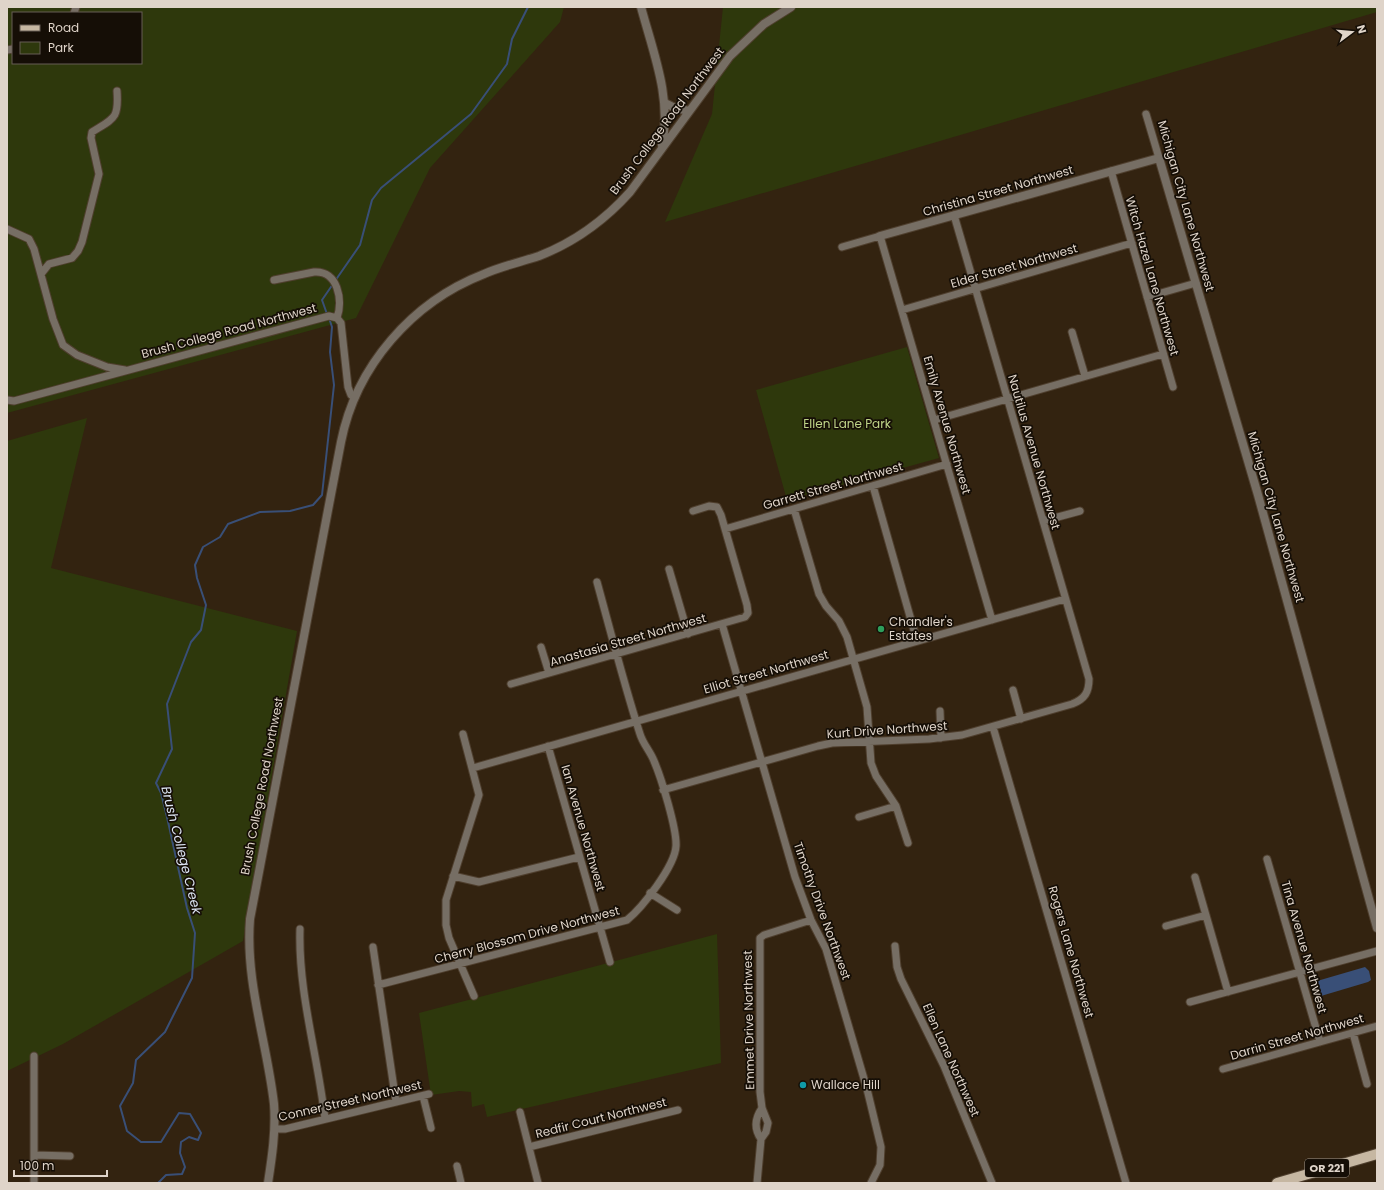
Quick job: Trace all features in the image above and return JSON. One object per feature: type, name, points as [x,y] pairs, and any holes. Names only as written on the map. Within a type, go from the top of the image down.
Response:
[{"type":"main road","name":"OR 221","points":[[1277,1183],[1377,1154]]},
{"type":"street","points":[[640,7],[658,69],[665,103],[662,148]]},
{"type":"street","name":"Brush College Road Northwest","points":[[268,1183],[275,1129],[272,1092],[253,989],[250,960],[250,919],[339,450],[345,422],[355,397],[372,364],[390,341],[429,304],[466,281],[538,256],[561,246],[584,233],[616,208],[630,192],[688,111],[730,56],[764,24],[791,7]]},
{"type":"street","points":[[40,274],[49,264],[72,258],[78,251],[99,181],[98,165],[91,138],[92,132],[112,120],[117,114],[117,91]]},
{"type":"street","points":[[665,103],[675,108],[688,111]]},
{"type":"street","name":"Michigan City Lane Northwest","points":[[1146,114],[1258,495],[1377,928]]},
{"type":"street","name":"Christina Street Northwest","points":[[842,247],[1159,158]]},
{"type":"street","name":"Witch Hazel Lane Northwest","points":[[1111,171],[1172,387]]},
{"type":"street","name":"Nautilus Avenue Northwest","points":[[954,215],[1089,679],[1087,694]]},
{"type":"street","name":"Brush College Road Northwest","points":[[7,229],[29,239],[34,249],[40,274],[63,345],[78,355],[107,367],[127,371]]},
{"type":"street","name":"Emily Avenue Northwest","points":[[880,236],[992,620]]},
{"type":"street","name":"Elder Street Northwest","points":[[902,310],[1132,243]]},
{"type":"street","points":[[274,280],[319,271],[328,274],[334,283],[339,297],[339,311],[336,318],[341,323],[343,334],[348,387],[351,395],[355,397]]},
{"type":"street","points":[[1147,297],[1196,283]]},
{"type":"street","name":"Brush College Road Northwest","points":[[7,400],[14,401],[326,317],[336,318]]},
{"type":"street","points":[[1072,332],[1085,376]]},
{"type":"street","points":[[934,420],[1163,354]]},
{"type":"street","name":"Garrett Street Northwest","points":[[725,529],[947,464]]},
{"type":"street","points":[[873,486],[917,641]]},
{"type":"street","points":[[693,511],[709,506],[717,507],[725,529]]},
{"type":"street","points":[[794,509],[819,594],[826,606],[843,628],[853,659],[867,707],[871,763],[876,776],[896,806],[908,843]]},
{"type":"street","points":[[1043,521],[1080,511]]},
{"type":"street","name":"Anastasia Street Northwest","points":[[511,684],[742,619],[748,613],[747,605],[725,529]]},
{"type":"street","points":[[669,569],[688,634]]},
{"type":"street","name":"Cherry Blossom Drive Northwest","points":[[378,984],[627,920],[635,913],[671,864],[674,858],[676,846],[675,833],[655,762],[640,736],[597,582]]},
{"type":"street","name":"Elliot Street Northwest","points":[[473,768],[636,720],[1066,599]]},
{"type":"street","name":"Timothy Drive Northwest","points":[[722,624],[795,877],[811,920],[819,932],[861,1067],[879,1140],[880,1164],[871,1183]]},
{"type":"street","points":[[541,647],[549,674]]},
{"type":"street","points":[[1013,690],[1021,719]]},
{"type":"street","name":"Kurt Drive Northwest","points":[[663,790],[832,743],[941,738],[993,727],[1072,704],[1081,700],[1087,694]]},
{"type":"street","points":[[940,711],[941,738]]},
{"type":"street","name":"Rogers Lane Northwest","points":[[993,727],[1126,1183]]},
{"type":"street","points":[[463,734],[479,795],[446,900],[446,925],[449,938],[474,996]]},
{"type":"street","name":"Ian Avenue Northwest","points":[[548,746],[610,962]]},
{"type":"street","points":[[859,817],[896,806]]},
{"type":"street","points":[[453,876],[479,882],[580,857]]},
{"type":"street","name":"Tina Avenue Northwest","points":[[1267,859],[1320,1042]]},
{"type":"street","points":[[1195,877],[1228,992]]},
{"type":"street","points":[[650,893],[677,910]]},
{"type":"street","points":[[1166,926],[1206,915]]},
{"type":"street","name":"Emmet Drive Northwest","points":[[761,1139],[766,1132],[768,1123],[762,1108],[761,1000],[759,962],[760,938],[764,935],[811,920]]},
{"type":"street","points":[[300,929],[302,981],[322,1087],[325,1119]]},
{"type":"street","name":"Ellen Lane Northwest","points":[[895,946],[897,967],[901,979],[944,1066],[992,1183]]},
{"type":"street","points":[[373,947],[396,1102]]},
{"type":"street","points":[[1190,1002],[1377,951]]},
{"type":"street","name":"Darrin Street Northwest","points":[[1223,1069],[1377,1026]]},
{"type":"street","points":[[1353,1033],[1367,1084]]},
{"type":"street","points":[[34,1056],[34,1183]]},
{"type":"street","name":"Conner Street Northwest","points":[[275,1129],[285,1129],[426,1095],[431,1128]]},
{"type":"street","name":"Emmet Drive Northwest","points":[[757,1183],[761,1139],[756,1128],[756,1121],[762,1108]]},
{"type":"street","name":"Redfir Court Northwest","points":[[529,1147],[678,1110]]},
{"type":"street","points":[[520,1112],[538,1183]]},
{"type":"street","points":[[34,1155],[70,1156]]},
{"type":"street","points":[[457,1166],[462,1183]]},
{"type":"green space","points":[[7,7],[564,7],[560,22],[430,168],[356,318],[7,413]]},
{"type":"green space","points":[[723,7],[1377,7],[1377,12],[665,222],[712,114]]},
{"type":"green space","name":"Ellen Lane Park","points":[[907,347],[939,458],[787,500],[756,390]]},
{"type":"green space","points":[[87,418],[51,568],[297,631],[243,941],[63,1044],[7,1071],[7,441]]},
{"type":"green space","points":[[717,934],[721,1063],[487,1117],[484,1104],[472,1107],[471,1092],[459,1091],[431,1095],[419,1013]]},
{"type":"water","points":[[1365,967],[1369,971],[1371,980],[1368,982],[1321,996],[1316,986],[1317,981]]},
{"type":"waterway","name":"Brush College Creek","points":[[335,281],[360,245],[372,200],[381,188],[471,114],[507,64],[512,39],[528,7]]},
{"type":"waterway","name":"Brush College Creek","points":[[327,314],[322,300],[333,284]]},
{"type":"waterway","name":"Brush College Creek","points":[[158,1183],[166,1175],[182,1174],[185,1167],[180,1153],[181,1142],[189,1137],[198,1140],[201,1133],[190,1114],[179,1113],[161,1142],[141,1142],[127,1131],[120,1106],[133,1083],[136,1060],[165,1032],[192,978],[195,933],[187,908],[161,793],[156,783],[172,749],[167,704],[191,642],[201,630],[206,605],[197,578],[195,565],[203,547],[220,537],[228,524],[260,512],[290,511],[313,505],[322,495],[334,385],[330,352],[332,327],[329,318]]},
{"type":"place","name":"Chandler's Estates","points":[[881,629]]},
{"type":"place","name":"Wallace Hill","points":[[803,1085]]}]
